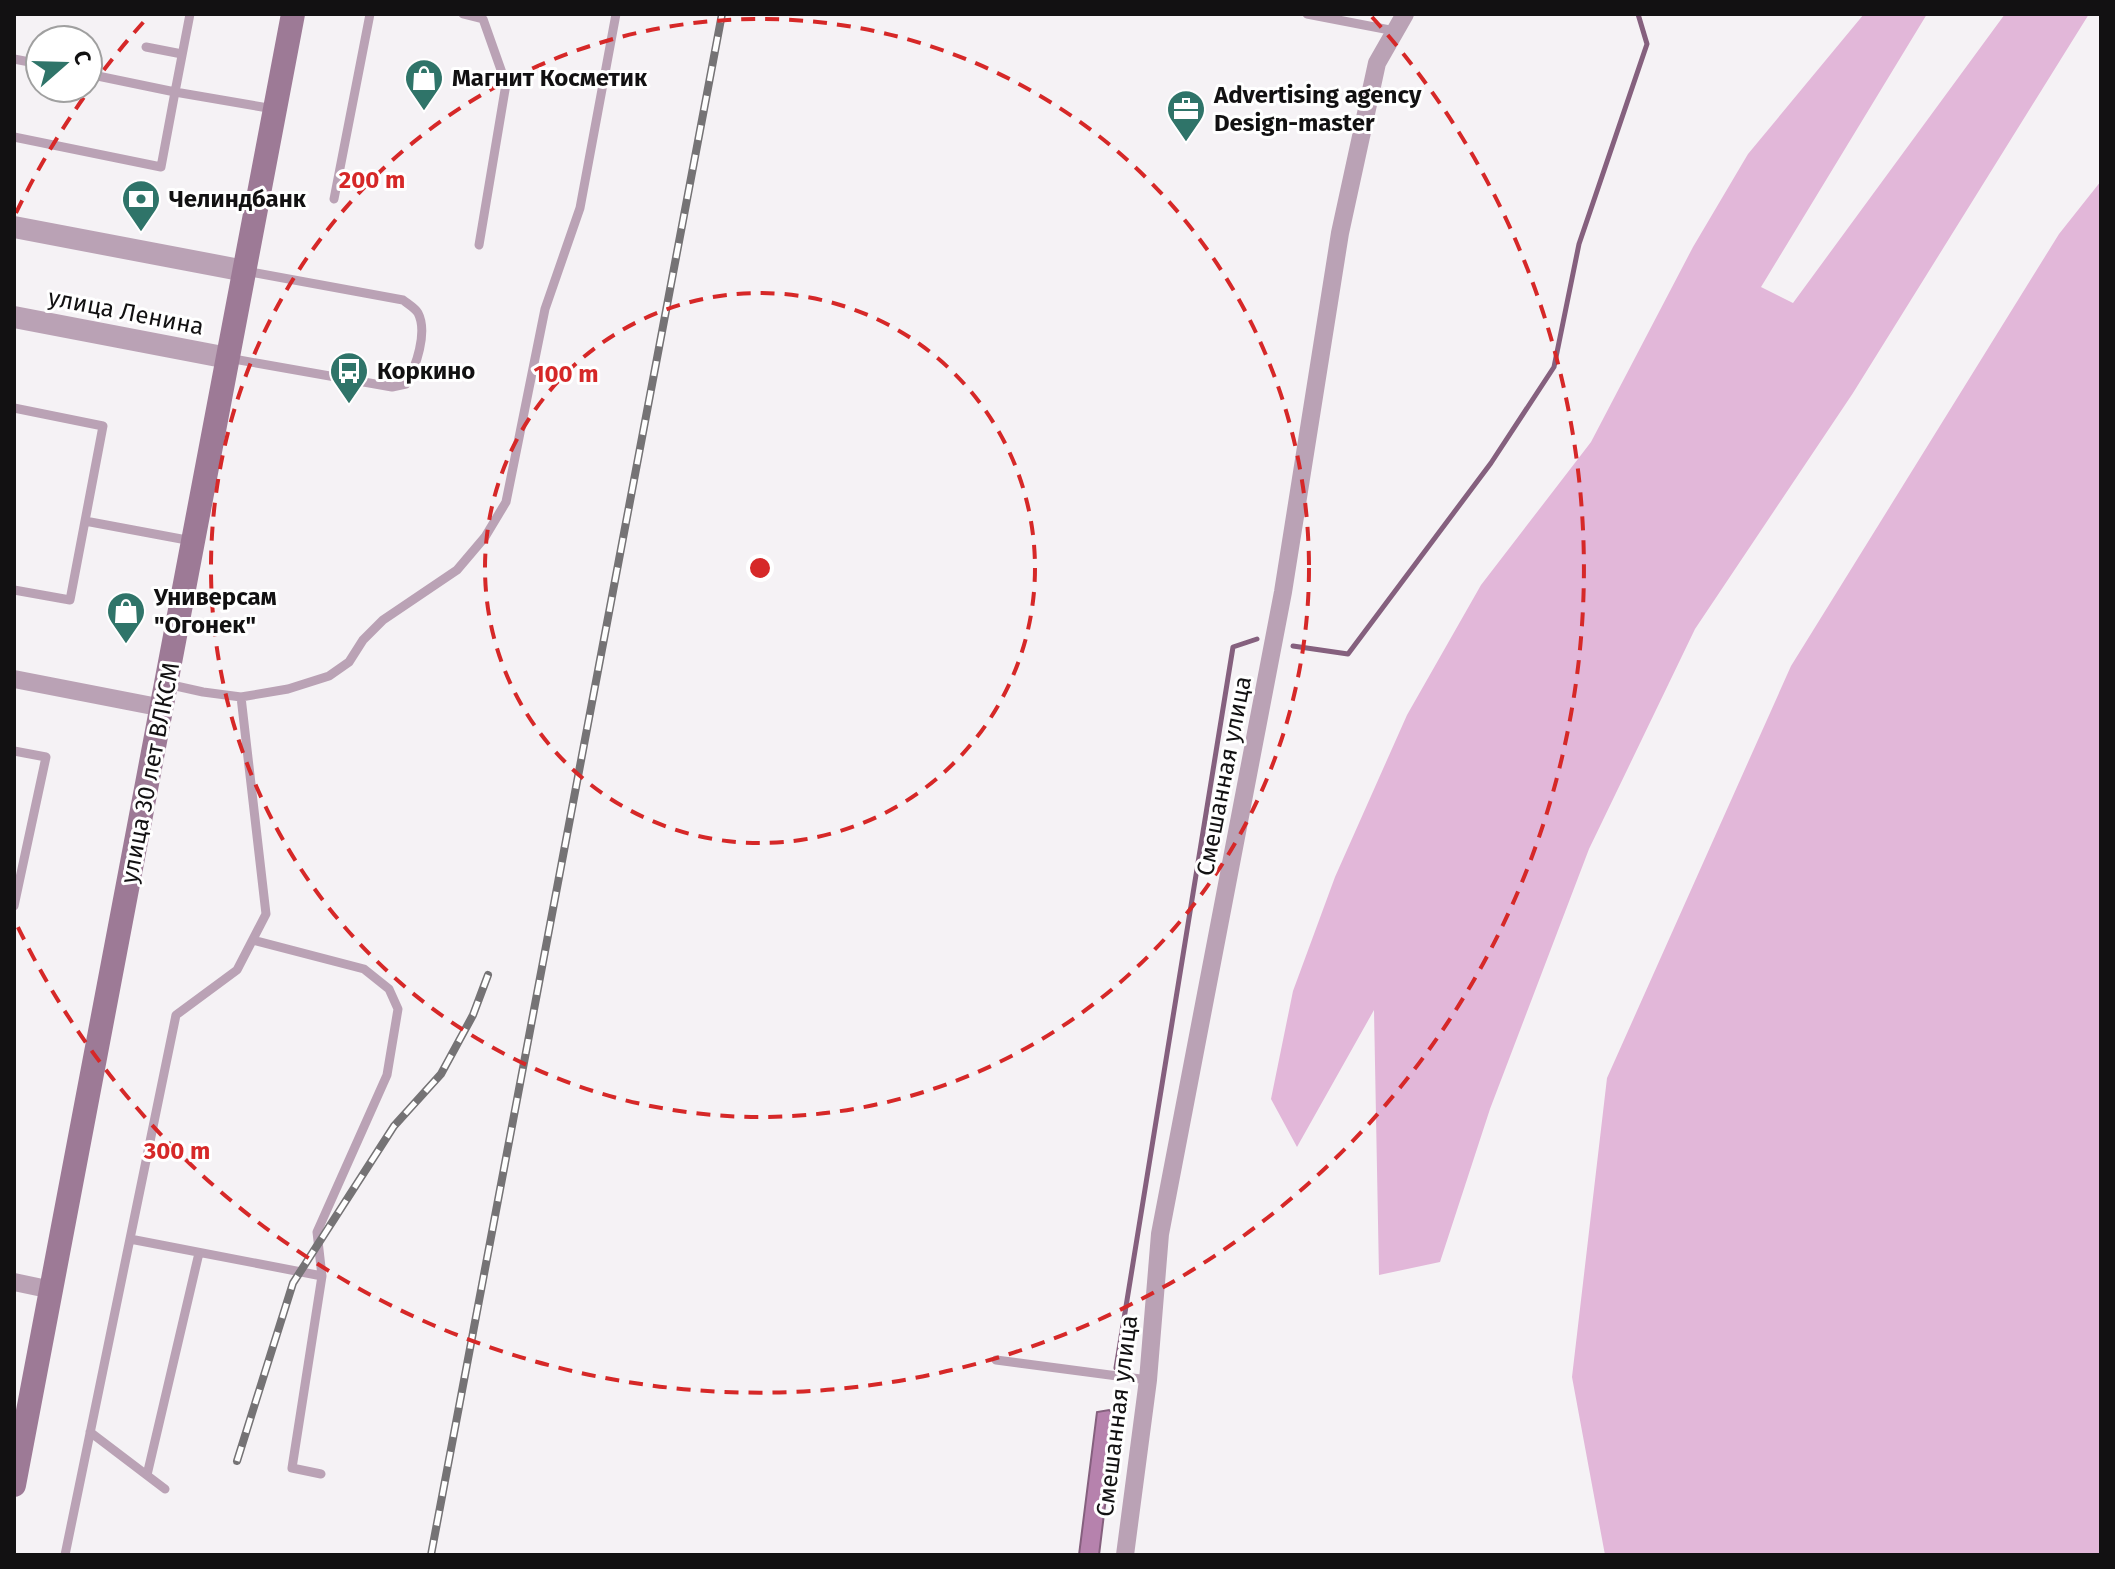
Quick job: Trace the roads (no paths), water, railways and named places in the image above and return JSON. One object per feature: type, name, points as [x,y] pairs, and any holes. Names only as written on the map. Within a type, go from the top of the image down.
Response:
[{"type":"main road","name":"улица 30 лет ВЛКСМ","points":[[14,1485],[293,14]]},
{"type":"street","name":"Смешанная улица","points":[[1125,1555],[1148,1380],[1160,1234],[1283,592],[1340,233],[1377,63],[1405,14]]},
{"type":"street","points":[[14,227],[245,271]]},
{"type":"street","name":"улица Ленина","points":[[14,317],[228,358]]},
{"type":"street","points":[[14,679],[165,696]]},
{"type":"street","points":[[14,1282],[52,1290]]},
{"type":"lane","points":[[14,137],[161,167],[190,14]]},
{"type":"lane","points":[[334,199],[370,14]]},
{"type":"lane","points":[[463,14],[483,19],[506,84],[479,245]]},
{"type":"lane","points":[[165,696],[203,692],[241,697],[329,676],[349,662],[363,640],[383,620],[457,570],[485,537],[506,502],[545,309],[580,208],[616,14]]},
{"type":"lane","points":[[1307,14],[1395,31]]},
{"type":"lane","points":[[146,47],[182,54]]},
{"type":"lane","points":[[104,77],[277,109]]},
{"type":"lane","points":[[228,358],[392,387],[406,384],[414,370],[422,326],[417,310],[403,300],[245,271]]},
{"type":"lane","points":[[14,408],[103,426],[70,600],[14,590]]},
{"type":"lane","points":[[85,521],[195,541]]},
{"type":"lane","points":[[65,1555],[176,1015],[237,970],[266,914],[241,697]]},
{"type":"lane","points":[[14,751],[46,757],[14,906]]},
{"type":"lane","points":[[253,940],[364,969],[389,989],[398,1009],[387,1075],[317,1232],[322,1276],[292,1468],[321,1474]]},
{"type":"lane","points":[[130,1239],[322,1276]]},
{"type":"lane","points":[[147,1475],[199,1253]]},
{"type":"lane","points":[[996,1360],[1148,1380]]},
{"type":"lane","points":[[90,1432],[165,1489]]},
{"type":"waterway","points":[[1293,646],[1348,654],[1491,463],[1554,367],[1579,244],[1647,44],[1638,14]]},
{"type":"waterway","points":[[1116,1368],[1233,647],[1257,639]]},
{"type":"railway","points":[[431,1555],[722,14]]},
{"type":"railway","points":[[237,1461],[293,1283],[394,1126],[441,1074],[473,1015],[488,975]]},
{"type":"place","name":"Магнит Косметик","points":[[424,112]]},
{"type":"place","name":"Advertising agency Design-master","points":[[1186,143]]},
{"type":"place","name":"Челиндбанк","points":[[141,233]]},
{"type":"place","name":"Коркино","points":[[349,405]]},
{"type":"place","name":"Универсам \"Огонек\"","points":[[126,645]]}]
